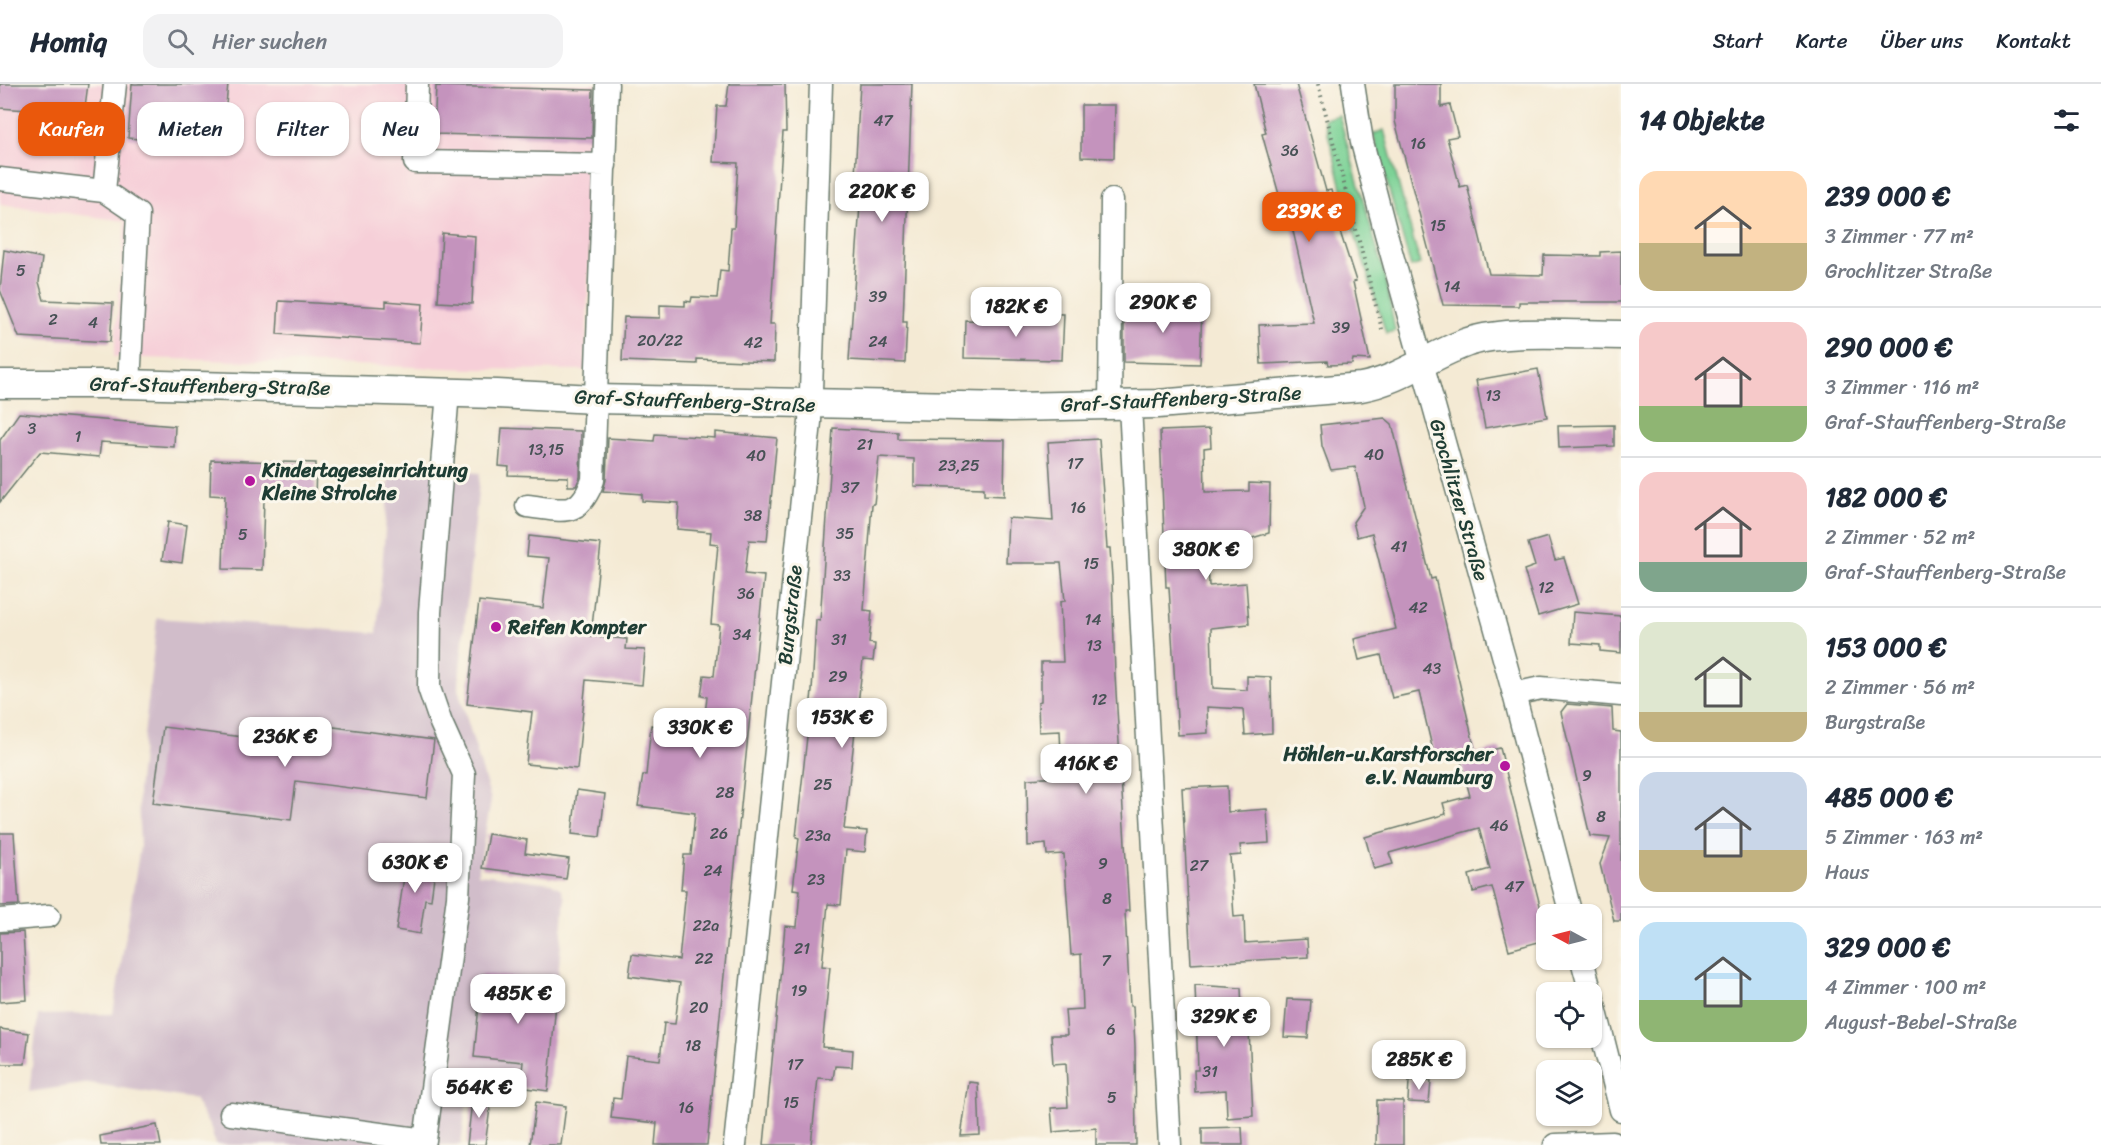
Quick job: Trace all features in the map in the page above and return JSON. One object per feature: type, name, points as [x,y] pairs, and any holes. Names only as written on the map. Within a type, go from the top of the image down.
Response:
[{"type":"main road","name":"Graf-Stauffenberg-Straße","points":[[0,384],[129,384],[448,392],[811,405],[1120,406],[1361,387],[1389,380],[1420,364],[1484,338],[1621,335]]},
{"type":"street","points":[[104,191],[115,84]]},
{"type":"street","points":[[417,84],[415,162],[604,165]]},
{"type":"street","points":[[527,506],[560,510],[582,503],[593,480],[607,84]]},
{"type":"street","name":"Burgstraße","points":[[735,1145],[811,405],[821,84]]},
{"type":"street","name":"Grochlitzer Straße","points":[[1353,84],[1362,142],[1420,364],[1514,694],[1568,904]]},
{"type":"street","points":[[0,179],[104,191],[138,214],[129,384]]},
{"type":"street","points":[[1112,200],[1120,406],[1170,1145]]},
{"type":"street","points":[[231,1113],[425,1140],[458,897],[464,774],[441,723],[429,688],[430,612],[448,392]]},
{"type":"street","points":[[1514,694],[1541,688],[1621,695]]},
{"type":"street","points":[[0,920],[49,916]]},
{"type":"street","points":[[1602,1037],[1621,1110]]},
{"type":"street","points":[[1555,1145],[1613,1143]]},
{"type":"path","points":[[1318,84],[1383,333]]},
{"type":"shaded area","points":[[0,84],[596,84],[585,370],[475,369],[114,357],[125,221],[0,204]]},
{"type":"shaded area","points":[[390,467],[480,473],[458,689],[491,800],[478,874],[551,883],[561,889],[565,898],[548,1091],[469,1083],[461,1145],[215,1145],[211,1129],[194,1099],[89,1083],[29,1092],[38,1015],[113,1014],[140,847],[138,791],[157,618],[377,633]]},
{"type":"green space","points":[[1339,115],[1385,277],[1395,331],[1386,333],[1352,225],[1324,119]]},
{"type":"green space","points":[[1384,130],[1420,264],[1411,267],[1373,134]]},
{"type":"building","points":[[0,84],[88,84],[86,102],[18,102],[18,109],[0,108]]},
{"type":"building","points":[[132,84],[228,84],[226,102],[137,102],[137,139],[128,138]]},
{"type":"building","points":[[729,84],[785,84],[786,132],[783,132],[770,324],[775,324],[774,362],[697,359],[697,364],[622,361],[624,317],[660,318],[660,305],[685,306],[685,301],[691,302],[692,297],[717,298],[720,270],[728,271],[731,228],[734,228],[738,163],[713,162],[717,106],[726,106]]},
{"type":"building","points":[[860,84],[912,84],[903,322],[907,322],[905,363],[849,360],[862,177],[855,176]]},
{"type":"building","points":[[1254,84],[1296,84],[1326,191],[1331,190],[1336,209],[1333,210],[1356,281],[1353,282],[1370,360],[1353,359],[1352,364],[1328,365],[1327,361],[1261,364],[1259,325],[1314,323],[1291,222],[1287,223],[1262,134],[1266,133]]},
{"type":"building","points":[[1395,84],[1441,84],[1441,107],[1450,105],[1458,136],[1447,138],[1460,187],[1467,185],[1489,274],[1543,275],[1544,255],[1600,256],[1600,252],[1621,251],[1621,302],[1519,302],[1519,306],[1443,305],[1395,121]]},
{"type":"building","points":[[436,86],[593,90],[592,138],[440,134],[440,102],[435,102]]},
{"type":"building","points":[[1081,105],[1115,105],[1114,158],[1081,157]]},
{"type":"building","points":[[442,233],[475,236],[472,304],[438,302]]},
{"type":"building","points":[[4,250],[42,258],[39,282],[44,300],[113,303],[110,342],[19,337],[0,290]]},
{"type":"building","points":[[279,301],[386,307],[386,301],[423,304],[420,343],[277,334]]},
{"type":"building","points":[[1124,305],[1202,307],[1200,364],[1124,362]]},
{"type":"building","points":[[1015,313],[1064,314],[1062,360],[964,358],[965,320],[1015,322]]},
{"type":"building","points":[[1538,369],[1547,417],[1485,428],[1476,380]]},
{"type":"building","points":[[19,413],[175,426],[174,447],[101,442],[99,457],[40,452],[0,502],[0,440]]},
{"type":"building","points":[[1385,418],[1392,424],[1431,579],[1435,578],[1476,754],[1500,748],[1540,904],[1536,904],[1536,943],[1509,950],[1492,887],[1473,892],[1469,875],[1490,869],[1479,828],[1389,853],[1393,864],[1374,869],[1365,837],[1446,814],[1443,803],[1470,796],[1458,750],[1434,755],[1419,692],[1392,698],[1381,655],[1359,660],[1354,639],[1396,629],[1372,533],[1357,537],[1353,522],[1364,506],[1355,467],[1331,470],[1322,446],[1320,425]]},
{"type":"building","points":[[1614,425],[1614,446],[1559,448],[1558,426]]},
{"type":"building","points":[[502,428],[581,431],[580,477],[576,486],[568,486],[568,477],[508,475],[509,467],[499,466]]},
{"type":"building","points":[[833,428],[898,432],[898,439],[1005,440],[1004,496],[984,495],[984,488],[914,486],[914,459],[879,457],[874,504],[872,504],[864,610],[872,611],[869,643],[875,644],[873,661],[863,660],[844,829],[867,831],[865,852],[846,850],[841,905],[828,904],[822,966],[830,967],[822,1047],[853,1050],[852,1067],[835,1066],[833,1079],[818,1078],[811,1145],[764,1145],[785,926],[797,927],[800,890],[793,889],[799,838],[796,837],[812,691],[816,620],[820,621]]},
{"type":"building","points":[[1210,429],[1211,447],[1204,448],[1205,492],[1249,491],[1249,483],[1270,484],[1269,533],[1249,539],[1207,540],[1209,586],[1246,583],[1249,624],[1211,628],[1213,688],[1247,690],[1247,676],[1271,677],[1272,733],[1245,735],[1243,709],[1207,707],[1208,733],[1178,735],[1169,587],[1166,587],[1160,431]]},
{"type":"building","points":[[715,432],[777,438],[767,541],[749,540],[745,574],[764,576],[707,1145],[655,1145],[657,1123],[611,1118],[613,1098],[621,1099],[626,1056],[660,1060],[664,1023],[675,1024],[680,983],[629,976],[632,954],[679,960],[686,890],[681,890],[684,855],[691,855],[695,813],[638,806],[643,775],[646,775],[651,725],[703,731],[707,697],[701,696],[704,675],[714,676],[719,625],[711,624],[718,544],[710,543],[711,532],[677,529],[679,503],[642,501],[642,494],[603,491],[606,480],[608,438],[654,441],[655,434],[715,438]]},
{"type":"building","points":[[1099,439],[1107,548],[1110,548],[1112,578],[1115,675],[1129,911],[1125,911],[1130,1006],[1133,1006],[1135,1046],[1136,1145],[1096,1145],[1096,1128],[1053,1132],[1051,1108],[1068,1107],[1066,1063],[1053,1064],[1051,1035],[1067,1035],[1065,1010],[1083,1009],[1081,954],[1071,955],[1064,854],[1047,855],[1046,844],[1028,846],[1027,779],[1062,777],[1060,731],[1039,732],[1038,702],[1041,701],[1041,662],[1063,662],[1060,602],[1065,601],[1061,563],[1006,563],[1008,518],[1053,521],[1048,442]]},
{"type":"building","points":[[211,460],[316,463],[315,499],[264,498],[262,570],[223,569],[225,496],[210,495]]},
{"type":"building","points":[[168,522],[187,525],[182,563],[162,560]]},
{"type":"building","points":[[529,536],[601,544],[591,636],[627,639],[626,649],[645,650],[642,685],[586,680],[577,769],[526,764],[532,712],[467,704],[479,601],[543,608],[549,558],[527,556]]},
{"type":"building","points":[[1548,537],[1555,560],[1564,558],[1578,604],[1538,616],[1524,570],[1535,566],[1528,543]]},
{"type":"building","points":[[1573,612],[1621,616],[1621,653],[1600,651],[1600,645],[1571,643]]},
{"type":"building","points":[[1567,704],[1612,708],[1613,731],[1621,732],[1621,921],[1614,921],[1600,864],[1610,838],[1590,836],[1561,712]]},
{"type":"building","points":[[303,723],[434,740],[427,798],[296,781],[291,820],[153,803],[163,727],[300,744]]},
{"type":"building","points":[[1227,786],[1228,812],[1267,809],[1269,843],[1240,845],[1241,855],[1230,856],[1234,917],[1244,916],[1245,943],[1307,939],[1308,957],[1191,964],[1182,788]]},
{"type":"building","points":[[577,790],[605,794],[600,837],[572,834]]},
{"type":"building","points":[[0,833],[14,833],[19,905],[0,906]]},
{"type":"building","points":[[488,834],[527,840],[525,853],[569,859],[566,879],[482,868]]},
{"type":"building","points":[[407,857],[436,861],[431,900],[425,899],[420,934],[396,930]]},
{"type":"building","points":[[23,932],[27,1000],[0,1002],[0,933]]},
{"type":"building","points":[[482,974],[558,981],[548,1091],[520,1087],[523,1062],[474,1057]]},
{"type":"building","points":[[1195,985],[1241,988],[1242,1009],[1248,1009],[1253,1116],[1227,1118],[1226,1090],[1195,1092],[1194,1070],[1198,1070]]},
{"type":"building","points":[[1287,999],[1311,1000],[1308,1038],[1284,1037]]},
{"type":"building","points":[[0,1029],[29,1033],[25,1064],[0,1064]]},
{"type":"building","points":[[1409,1080],[1431,1081],[1429,1103],[1408,1102]]},
{"type":"building","points":[[969,1082],[978,1083],[980,1135],[961,1136]]},
{"type":"building","points":[[473,1092],[492,1094],[485,1145],[467,1145]]},
{"type":"building","points":[[1377,1100],[1403,1101],[1403,1145],[1376,1145]]},
{"type":"building","points":[[536,1102],[566,1106],[561,1145],[530,1145]]},
{"type":"building","points":[[157,1125],[161,1145],[101,1145],[100,1136]]},
{"type":"building","points":[[1242,1127],[1243,1145],[1202,1145],[1202,1128]]},
{"type":"place","name":"Kindertageseinrichtung Kleine Strolche","points":[[250,481]]},
{"type":"place","name":"Reifen Kompter","points":[[496,627]]},
{"type":"place","name":"Höhlen-u.Karstforscher e.V. Naumburg","points":[[1505,766]]}]
